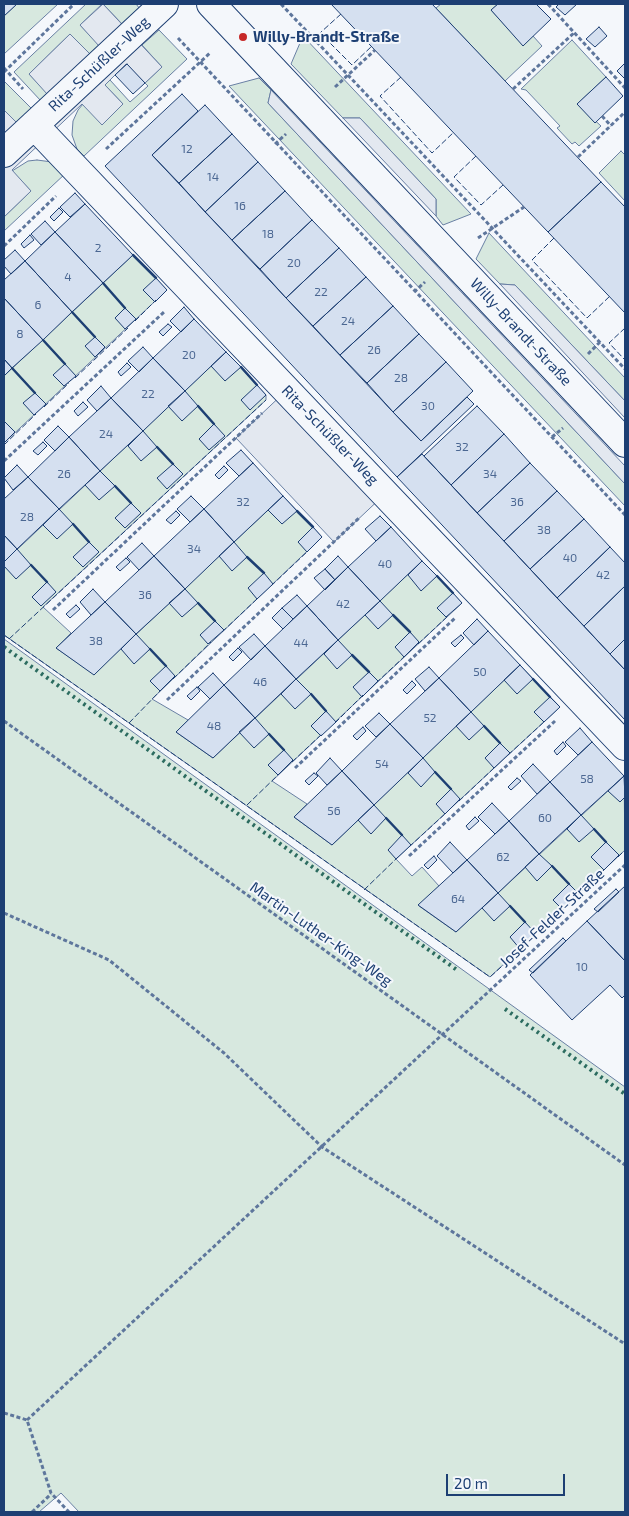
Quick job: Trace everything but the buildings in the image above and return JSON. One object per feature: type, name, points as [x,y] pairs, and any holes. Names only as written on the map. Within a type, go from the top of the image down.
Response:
[{"type":"street","name":"Willy-Brandt-Straße","points":[[211,4],[625,443]]},
{"type":"street","name":"Rita-Schüßler-Weg","points":[[4,152],[160,8]]},
{"type":"street","name":"Rita-Schüßler-Weg","points":[[34,125],[625,746]]},
{"type":"path","points":[[4,72],[74,4]]},
{"type":"path","points":[[281,4],[625,369]]},
{"type":"path","points":[[548,4],[625,88]]},
{"type":"path","points":[[160,8],[275,144],[625,516]]},
{"type":"path","points":[[513,89],[574,32]]},
{"type":"path","points":[[578,157],[625,112]]},
{"type":"path","points":[[602,116],[611,126]]},
{"type":"path","points":[[4,461],[189,288]]},
{"type":"path","points":[[53,610],[287,390]]},
{"type":"path","points":[[167,700],[385,494]]},
{"type":"path","points":[[295,768],[480,594]]},
{"type":"path","points":[[409,856],[580,698]]},
{"type":"path","name":"Martin-Luther-King-Weg","points":[[4,721],[625,1165]]},
{"type":"path","name":"Josef-Felder-Straße","points":[[27,1420],[625,865]]},
{"type":"path","points":[[4,913],[109,960],[224,1053],[322,1147],[625,1344]]},
{"type":"path","points":[[4,1413],[27,1420],[51,1494],[69,1512]]},
{"type":"path","points":[[32,1512],[51,1494]]},
{"type":"shaded area","points":[[17,4],[58,4],[4,54],[4,16]]},
{"type":"shaded area","points":[[86,4],[102,4],[80,25],[99,45],[90,54],[70,34],[29,74],[48,94],[41,101],[14,72]]},
{"type":"shaded area","points":[[103,4],[136,4],[140,9],[123,25]]},
{"type":"shaded area","points":[[103,4],[162,67],[145,83],[126,64],[105,85],[123,104],[102,125],[82,104],[12,170],[31,191],[4,217],[4,110],[17,123],[47,94],[29,74],[70,34],[90,54],[99,46],[80,25]]},
{"type":"shaded area","points":[[441,4],[498,4],[491,10],[523,45],[533,36],[542,46],[505,81],[436,8]]},
{"type":"shaded area","points":[[159,30],[187,59],[84,156],[77,149],[72,135],[73,121],[78,110],[83,104],[123,104],[105,85],[110,80],[130,102],[148,86],[145,83],[162,67],[142,45]]},
{"type":"shaded area","points":[[303,36],[471,214],[443,225],[436,216],[436,199],[360,118],[343,118],[291,64]]},
{"type":"shaded area","points":[[572,40],[606,77],[577,104],[601,126],[579,146],[575,142],[572,144],[557,128],[560,126],[526,90],[521,89]]},
{"type":"shaded area","points":[[259,78],[271,90],[268,103],[625,484],[625,506],[229,86]]},
{"type":"shaded area","points":[[4,81],[32,109],[17,123],[4,110]]},
{"type":"shaded area","points":[[271,90],[625,466],[625,484],[268,103]]},
{"type":"shaded area","points":[[343,118],[360,118],[436,199],[436,216]]},
{"type":"shaded area","points":[[621,151],[625,155],[625,201],[599,173]]},
{"type":"shaded area","points":[[28,161],[52,162],[66,173],[4,231],[4,217],[31,191],[12,171]]},
{"type":"shaded area","points":[[489,233],[625,378],[625,401],[515,285],[500,284],[476,259]]},
{"type":"shaded area","points":[[133,255],[167,290],[4,443],[4,376]]},
{"type":"shaded area","points":[[500,284],[515,285],[625,401],[625,418]]},
{"type":"shaded area","points":[[226,352],[266,395],[266,400],[43,607],[71,633],[56,648],[94,674],[283,496],[322,537],[152,699],[188,720],[176,732],[213,758],[422,561],[462,603],[272,781],[307,804],[294,817],[332,845],[520,665],[560,707],[396,859],[412,876],[422,867],[439,886],[419,906],[456,932],[624,776],[625,850],[490,977],[4,635],[4,562]]},
{"type":"shaded area","points":[[287,390],[385,494],[334,542],[236,438]]},
{"type":"shaded area","points":[[4,639],[625,1087],[625,1512],[79,1512],[61,1493],[39,1512],[4,1512]]},
{"type":"hedge","points":[[4,647],[457,970]]},
{"type":"hedge","points":[[505,1009],[625,1094]]},
{"type":"fence","points":[[341,14],[320,33],[352,65],[372,46]]},
{"type":"fence","points":[[401,77],[380,96],[432,153],[454,132]]},
{"type":"fence","points":[[476,156],[454,177],[481,205],[503,185]]},
{"type":"fence","points":[[554,238],[532,260],[587,318],[610,296]]},
{"type":"fence","points":[[135,321],[156,300]]},
{"type":"fence","points":[[75,378],[128,328]]},
{"type":"fence","points":[[625,328],[609,343],[625,360]]},
{"type":"fence","points":[[44,407],[69,383]]},
{"type":"fence","points":[[9,639],[266,400]]},
{"type":"fence","points":[[4,445],[36,414]]},
{"type":"fence","points":[[271,586],[309,550]]},
{"type":"fence","points":[[222,632],[258,598]]},
{"type":"fence","points":[[418,644],[449,615]]},
{"type":"fence","points":[[4,635],[490,977],[522,948]]},
{"type":"fence","points":[[173,679],[211,642]]},
{"type":"fence","points":[[376,683],[405,656]]},
{"type":"fence","points":[[129,723],[162,689]]},
{"type":"fence","points":[[335,723],[363,695]]},
{"type":"fence","points":[[508,755],[545,721]]},
{"type":"fence","points":[[292,762],[323,733]]},
{"type":"fence","points":[[459,801],[495,767]]},
{"type":"fence","points":[[247,805],[279,774]]},
{"type":"fence","points":[[409,847],[446,813]]},
{"type":"fence","points":[[618,857],[625,850]]},
{"type":"fence","points":[[364,890],[398,857]]},
{"type":"fence","points":[[576,896],[605,869]]},
{"type":"fence","points":[[534,936],[564,909]]},
{"type":"wall","points":[[133,255],[156,278]]},
{"type":"wall","points":[[103,283],[125,308]]},
{"type":"wall","points":[[72,312],[95,337]]},
{"type":"wall","points":[[43,340],[65,364]]},
{"type":"wall","points":[[241,367],[257,385]]},
{"type":"wall","points":[[12,368],[35,393]]},
{"type":"wall","points":[[198,406],[214,424]]},
{"type":"wall","points":[[157,447],[173,464]]},
{"type":"wall","points":[[115,486],[131,503]]},
{"type":"wall","points":[[297,511],[313,527]]},
{"type":"wall","points":[[73,524],[89,542]]},
{"type":"wall","points":[[247,557],[264,573]]},
{"type":"wall","points":[[31,565],[47,582]]},
{"type":"wall","points":[[437,576],[453,593]]},
{"type":"wall","points":[[198,603],[215,621]]},
{"type":"wall","points":[[393,615],[410,632]]},
{"type":"wall","points":[[150,649],[166,666]]},
{"type":"wall","points":[[352,655],[369,672]]},
{"type":"wall","points":[[533,679],[550,697]]},
{"type":"wall","points":[[311,694],[326,711]]},
{"type":"wall","points":[[484,726],[500,743]]},
{"type":"wall","points":[[269,734],[284,750]]},
{"type":"wall","points":[[435,772],[451,789]]},
{"type":"wall","points":[[386,818],[402,835]]},
{"type":"wall","points":[[594,829],[606,842]]},
{"type":"wall","points":[[552,866],[569,884]]},
{"type":"wall","points":[[510,906],[525,922]]},
{"type":"place","name":"Willy-Brandt-Straße","points":[[243,37]]}]
